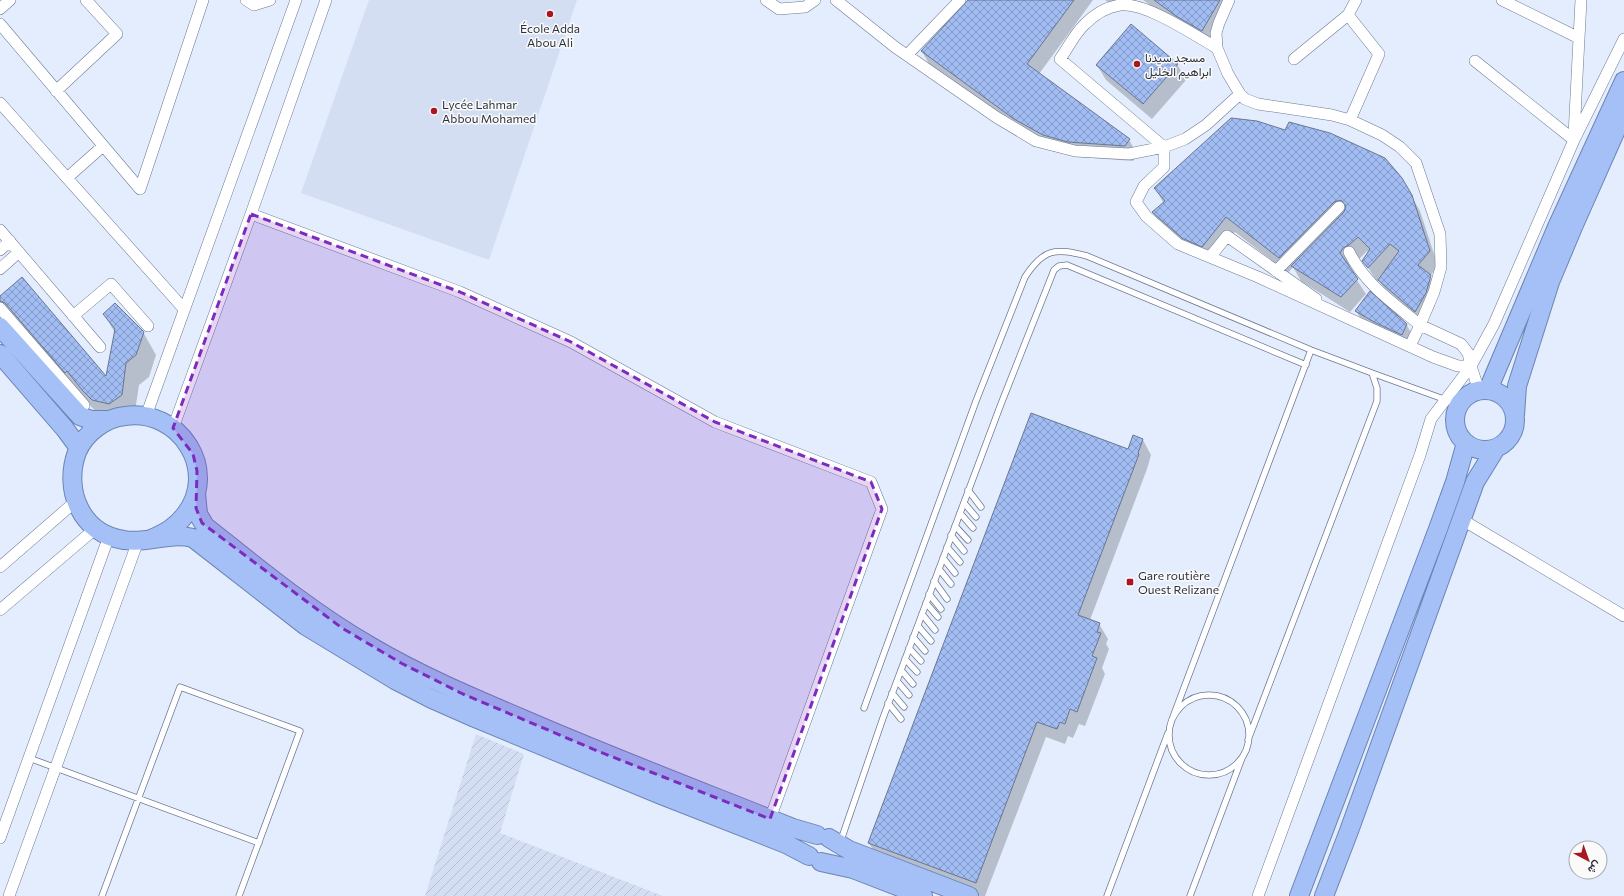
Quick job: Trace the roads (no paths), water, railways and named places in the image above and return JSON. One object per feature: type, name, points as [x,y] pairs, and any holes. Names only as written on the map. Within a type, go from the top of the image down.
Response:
[{"type":"highway","points":[[1484,390],[1624,81]]},
{"type":"highway","points":[[1324,896],[1349,831],[1475,482],[1496,448],[1505,442],[1515,425],[1517,386],[1550,282],[1572,227],[1624,112]]},
{"type":"highway","points":[[0,327],[80,416],[91,420],[108,420]]},
{"type":"highway","points":[[0,354],[65,429],[79,448]]},
{"type":"highway","points":[[1496,448],[1481,450],[1466,443],[1457,430],[1456,413],[1452,402],[1484,390],[1497,393],[1506,398],[1512,406],[1515,415]]},
{"type":"highway","points":[[923,896],[853,869],[815,859],[786,844],[661,795],[432,699],[362,661],[306,626],[199,542],[183,536],[145,540],[123,540],[103,532],[84,516],[76,501],[72,477],[73,465],[79,448],[96,428],[108,420],[120,416],[133,415],[146,416],[160,420],[173,428],[185,440],[193,454],[198,471],[196,501],[198,514],[205,526],[300,599],[369,645],[463,694],[600,752],[793,828],[828,839],[862,856],[969,896]]},
{"type":"highway","points":[[1299,896],[1438,529],[1455,482],[1466,443]]},
{"type":"highway","points":[[145,540],[170,529],[186,514],[193,502],[197,488]]},
{"type":"highway","points":[[815,859],[826,860],[832,854],[833,845],[828,839]]},
{"type":"street","points":[[0,9],[10,0]]},
{"type":"street","points":[[56,91],[118,34],[86,0]]},
{"type":"street","points":[[0,24],[140,190],[203,0]]},
{"type":"street","points":[[246,0],[254,5],[270,0]]},
{"type":"street","points":[[146,416],[296,0]]},
{"type":"street","points":[[173,428],[251,214],[326,0]]},
{"type":"street","points":[[766,0],[779,9],[805,7],[815,0]]},
{"type":"street","points":[[836,0],[907,55],[996,117],[1036,141],[1075,151],[1129,154],[1164,147],[1185,139],[1206,125],[1240,94]]},
{"type":"street","points":[[907,55],[960,0]]},
{"type":"street","points":[[1229,0],[1218,23],[1216,33],[1217,48],[1228,74],[1240,94],[1245,99],[1258,104],[1332,115],[1350,120],[1382,135],[1400,147],[1416,163],[1440,234],[1441,267],[1434,292],[1410,346]]},
{"type":"street","points":[[1294,59],[1348,15],[1356,0]]},
{"type":"street","points":[[1502,0],[1579,38]]},
{"type":"street","points":[[1574,140],[1581,0]]},
{"type":"street","points":[[1217,48],[1154,13],[1136,7],[1120,5],[1106,9],[1084,24],[1060,59],[1164,147],[1164,167],[1144,186],[1136,202],[1146,216],[1178,244],[1258,277],[1433,357],[1458,366],[1471,366]]},
{"type":"street","points":[[1348,15],[1380,54],[1350,120]]},
{"type":"street","points":[[1258,896],[1432,419],[1452,402],[1494,324],[1574,140],[1624,39]]},
{"type":"street","points":[[1475,61],[1574,140]]},
{"type":"street","points":[[0,103],[184,309]]},
{"type":"street","points":[[67,178],[103,146]]},
{"type":"street","points":[[1276,271],[1339,207]]},
{"type":"street","points":[[251,214],[460,292],[571,342],[715,422],[871,482],[882,509],[770,819]]},
{"type":"street","points":[[0,230],[100,347]]},
{"type":"street","points":[[1210,257],[1227,236],[1339,315]]},
{"type":"street","points":[[0,250],[10,242]]},
{"type":"street","points":[[0,269],[19,252]]},
{"type":"street","points":[[1349,252],[1357,268],[1372,285],[1420,325],[1461,344],[1468,353],[1471,366],[1484,390]]},
{"type":"street","points":[[73,316],[111,284],[148,326]]},
{"type":"street","points":[[0,308],[84,405]]},
{"type":"street","points":[[0,567],[76,501]]},
{"type":"street","points":[[1461,519],[1624,616]]},
{"type":"street","points":[[0,610],[103,532]]},
{"type":"street","points":[[0,838],[29,758],[103,532]]},
{"type":"street","points":[[9,896],[56,768],[145,540]]},
{"type":"lane","points":[[864,708],[976,401],[1019,291],[1033,264],[1044,255],[1054,252],[1075,253],[1087,256],[1311,350],[1410,388],[1452,402]]},
{"type":"lane","points":[[828,839],[897,681],[968,490],[1054,270],[1059,266],[1067,265],[1306,365]]},
{"type":"lane","points":[[1107,896],[1311,350]]},
{"type":"lane","points":[[1190,896],[1377,401],[1377,388],[1372,373]]},
{"type":"lane","points":[[968,490],[981,507]]},
{"type":"lane","points":[[964,503],[976,517]]},
{"type":"lane","points":[[960,513],[973,528]]},
{"type":"lane","points":[[955,526],[968,540]]},
{"type":"lane","points":[[951,535],[964,550]]},
{"type":"lane","points":[[947,547],[960,562]]},
{"type":"lane","points":[[943,558],[955,573]]},
{"type":"lane","points":[[939,569],[952,584]]},
{"type":"lane","points":[[934,581],[947,599]]},
{"type":"lane","points":[[929,594],[941,609]]},
{"type":"lane","points":[[926,603],[938,617]]},
{"type":"lane","points":[[922,614],[935,630]]},
{"type":"lane","points":[[918,626],[931,641]]},
{"type":"lane","points":[[914,637],[925,651]]},
{"type":"lane","points":[[909,648],[921,661]]},
{"type":"lane","points":[[905,659],[917,672]]},
{"type":"lane","points":[[901,670],[913,684]]},
{"type":"lane","points":[[897,681],[908,695]]},
{"type":"lane","points":[[102,896],[180,687],[300,731],[239,896]]},
{"type":"lane","points":[[892,693],[904,707]]},
{"type":"lane","points":[[1173,717],[1181,705],[1193,698],[1207,695],[1220,696],[1233,703],[1243,714],[1248,726],[1248,740]]},
{"type":"lane","points":[[888,703],[901,719]]},
{"type":"lane","points":[[1169,730],[1170,744],[1175,757],[1185,767],[1197,773],[1211,775],[1224,771],[1236,764],[1244,753]]},
{"type":"lane","points":[[29,758],[259,843]]},
{"type":"place","name":"École Adda Abou Ali","points":[[550,14]]},
{"type":"place","name":"مسجد سيدنا ابراهيم الخليل","points":[[1137,64]]},
{"type":"place","name":"Lycée Lahmar Abbou Mohamed","points":[[434,111]]},
{"type":"place","name":"Gare routière Ouest Relizane","points":[[1130,582]]}]
